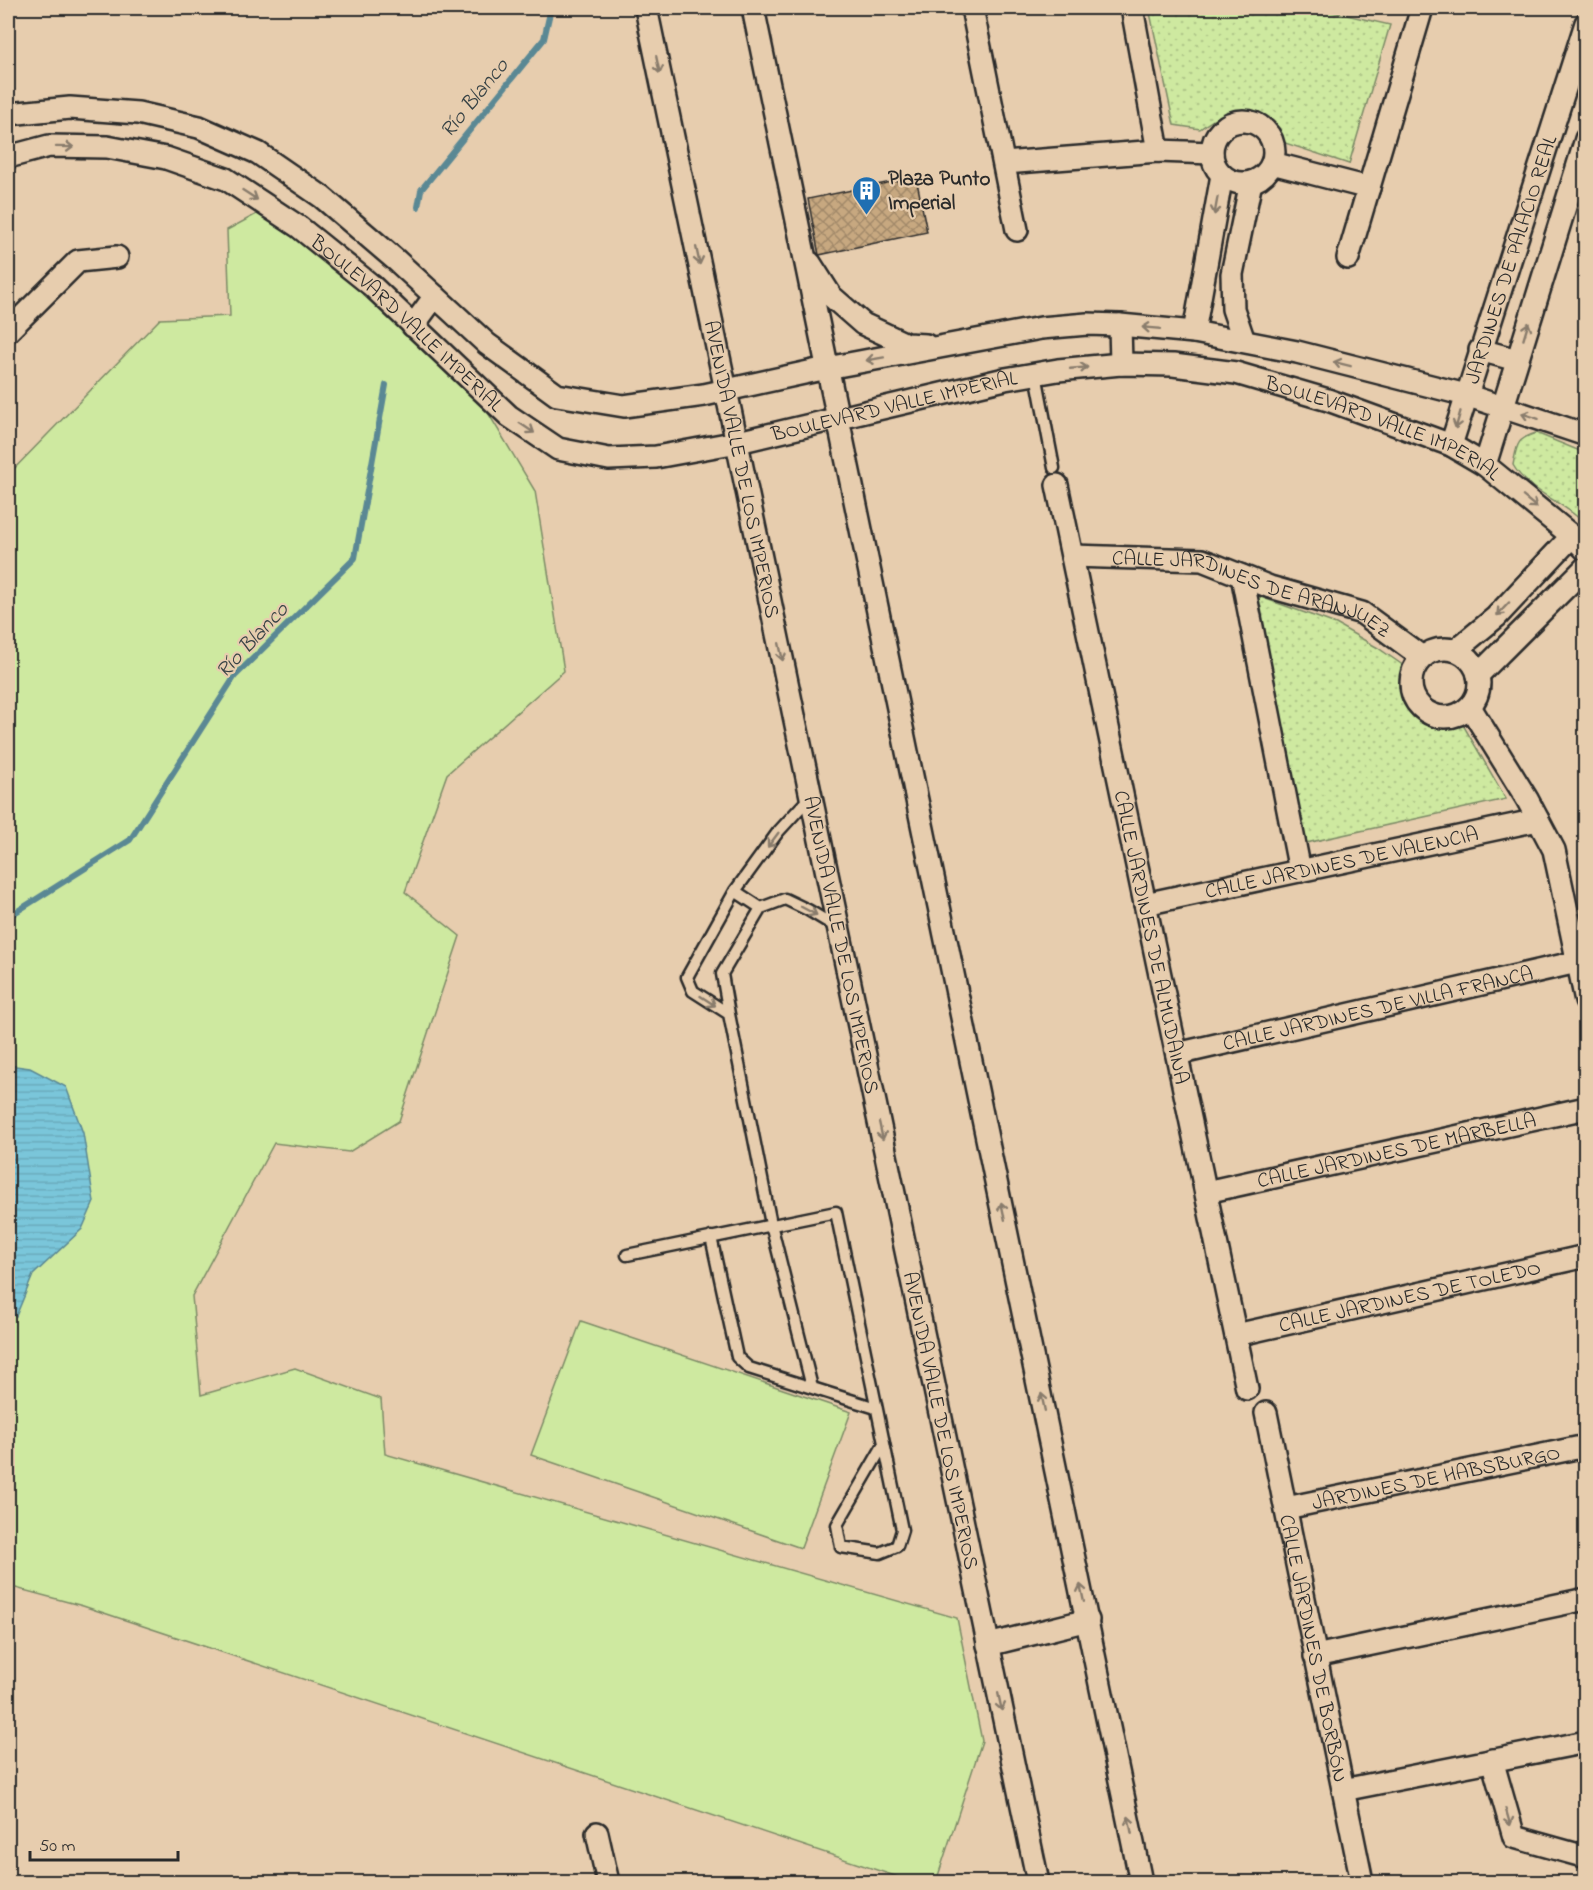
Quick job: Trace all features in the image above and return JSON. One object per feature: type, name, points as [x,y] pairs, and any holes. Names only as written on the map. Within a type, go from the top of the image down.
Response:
[{"type":"street","name":"AVENIDA VALLE DE LOS IMPERIOS","points":[[646,8],[1038,1882]]},
{"type":"street","points":[[753,8],[1141,1882]]},
{"type":"street","points":[[972,8],[1017,230]]},
{"type":"street","points":[[1132,8],[1158,151]]},
{"type":"street","points":[[1348,258],[1417,8]]},
{"type":"street","name":"JARDINES DE PALACIO REAL","points":[[1451,445],[1480,350],[1578,77],[1586,23]]},
{"type":"street","name":"BOULEVARD VALLE IMPERIAL","points":[[8,114],[70,108],[138,112],[199,127],[258,153],[322,197],[487,344],[557,395],[624,406],[726,390],[827,368],[1041,328],[1087,324],[1120,325],[1194,332],[1244,341],[1466,395],[1586,435]]},
{"type":"street","points":[[1248,121],[1261,126],[1270,136],[1274,149],[1272,163],[1267,172],[1251,182],[1230,181],[1214,165],[1212,153],[1214,139],[1222,128],[1234,122],[1248,121]]},
{"type":"street","name":"JARDINES DE PALACIO REAL","points":[[1485,465],[1586,139]]},
{"type":"street","name":"BOULEVARD VALLE IMPERIAL","points":[[8,157],[49,147],[107,147],[166,158],[226,180],[299,227],[371,285],[509,416],[558,449],[609,459],[656,457],[738,442],[1005,379],[1121,364],[1173,365],[1236,374],[1328,400],[1451,445],[1485,465],[1579,543]]},
{"type":"street","points":[[1004,163],[1158,151],[1212,153]]},
{"type":"street","points":[[1272,163],[1369,188]]},
{"type":"street","points":[[1194,332],[1222,175]]},
{"type":"street","points":[[1244,341],[1233,309],[1232,274],[1251,182]]},
{"type":"street","points":[[803,253],[831,296],[863,324],[906,344],[950,345]]},
{"type":"street","points":[[8,331],[78,261],[117,257]]},
{"type":"street","points":[[1205,270],[1232,274]]},
{"type":"street","points":[[413,326],[435,296]]},
{"type":"street","points":[[1120,325],[1121,364]]},
{"type":"street","points":[[1480,350],[1517,360]]},
{"type":"street","name":"CALLE JARDINES DE ALMUDAINA","points":[[1056,477],[1247,1389]]},
{"type":"street","points":[[1456,650],[1496,617],[1529,582],[1579,543]]},
{"type":"street","name":"CALLE JARDINES DE ARANJUEZ","points":[[1072,556],[1202,560],[1270,587],[1362,614],[1422,657]]},
{"type":"street","points":[[1478,675],[1586,567]]},
{"type":"street","points":[[1242,576],[1300,871]]},
{"type":"street","points":[[1529,582],[1549,603]]},
{"type":"street","points":[[1438,650],[1456,650],[1470,660],[1478,675],[1478,692],[1470,706],[1455,716],[1436,717],[1420,708],[1411,692],[1412,673],[1422,657],[1438,650]]},
{"type":"street","points":[[1470,706],[1554,850],[1586,1001]]},
{"type":"street","name":"CALLE JARDINES DE VALENCIA","points":[[1145,904],[1538,820]]},
{"type":"street","name":"CALLE JARDINES DE VILLA FRANCA","points":[[1177,1054],[1577,962]]},
{"type":"street","name":"CALLE JARDINES DE MARBELLA","points":[[1206,1192],[1586,1108]]},
{"type":"street","name":"CALLE JARDINES DE TOLEDO","points":[[1236,1335],[1586,1256]]},
{"type":"street","name":"CALLE JARDINES DE BORBÓN","points":[[1266,1413],[1362,1882]]},
{"type":"street","name":"JARDINES DE HABSBURGO","points":[[1286,1508],[1586,1446]]},
{"type":"street","points":[[1315,1656],[1586,1599]]},
{"type":"street","points":[[988,1645],[1088,1620]]},
{"type":"street","points":[[1343,1790],[1586,1742]]},
{"type":"street","points":[[1492,1760],[1514,1837],[1586,1857]]},
{"type":"street","points":[[597,1833],[608,1882]]},
{"type":"lane","points":[[1036,374],[1056,477]]},
{"type":"lane","points":[[729,1014],[693,991],[687,977],[735,891],[778,832],[811,796]]},
{"type":"lane","points":[[735,891],[761,908]]},
{"type":"lane","points":[[812,1388],[771,1224],[722,974],[761,908],[784,899],[838,928]]},
{"type":"lane","points":[[627,1255],[836,1212],[902,1530],[897,1546],[880,1554],[841,1547],[837,1525],[884,1444]]},
{"type":"lane","points":[[711,1237],[737,1357],[749,1368],[876,1408]]},
{"type":"green space","points":[[1149,8],[1316,8],[1390,25],[1349,164],[1282,142],[1275,128],[1266,118],[1246,110],[1224,115],[1200,129],[1174,125]]},
{"type":"green space","points":[[266,209],[469,381],[535,491],[564,671],[447,774],[405,892],[460,936],[399,1121],[349,1152],[274,1143],[192,1296],[201,1395],[295,1368],[381,1399],[385,1454],[957,1618],[982,1741],[936,1882],[913,1882],[83,1606],[8,1586],[8,475],[160,319],[230,316],[227,230]]},
{"type":"green space","points":[[1536,433],[1585,453],[1585,524],[1528,482],[1513,465],[1518,444],[1521,440]]},
{"type":"green space","points":[[1255,595],[1336,624],[1407,668],[1404,689],[1413,709],[1426,719],[1444,723],[1462,723],[1506,799],[1306,843]]},
{"type":"green space","points":[[581,1321],[851,1412],[801,1548],[531,1455]]},
{"type":"water","points":[[8,1065],[30,1068],[66,1087],[83,1133],[94,1202],[82,1229],[33,1275],[16,1316],[8,1313]]},
{"type":"building","name":"Plaza Punto Imperial","points":[[916,177],[927,232],[819,255],[808,199]]},
{"type":"waterway","name":"Río Blanco","points":[[418,207],[421,190],[544,39],[551,8]]},
{"type":"waterway","name":"Río Blanco","points":[[8,917],[130,840],[235,676],[355,558],[386,385]]},
{"type":"place","name":"Plaza Punto Imperial","points":[[867,216]]}]
